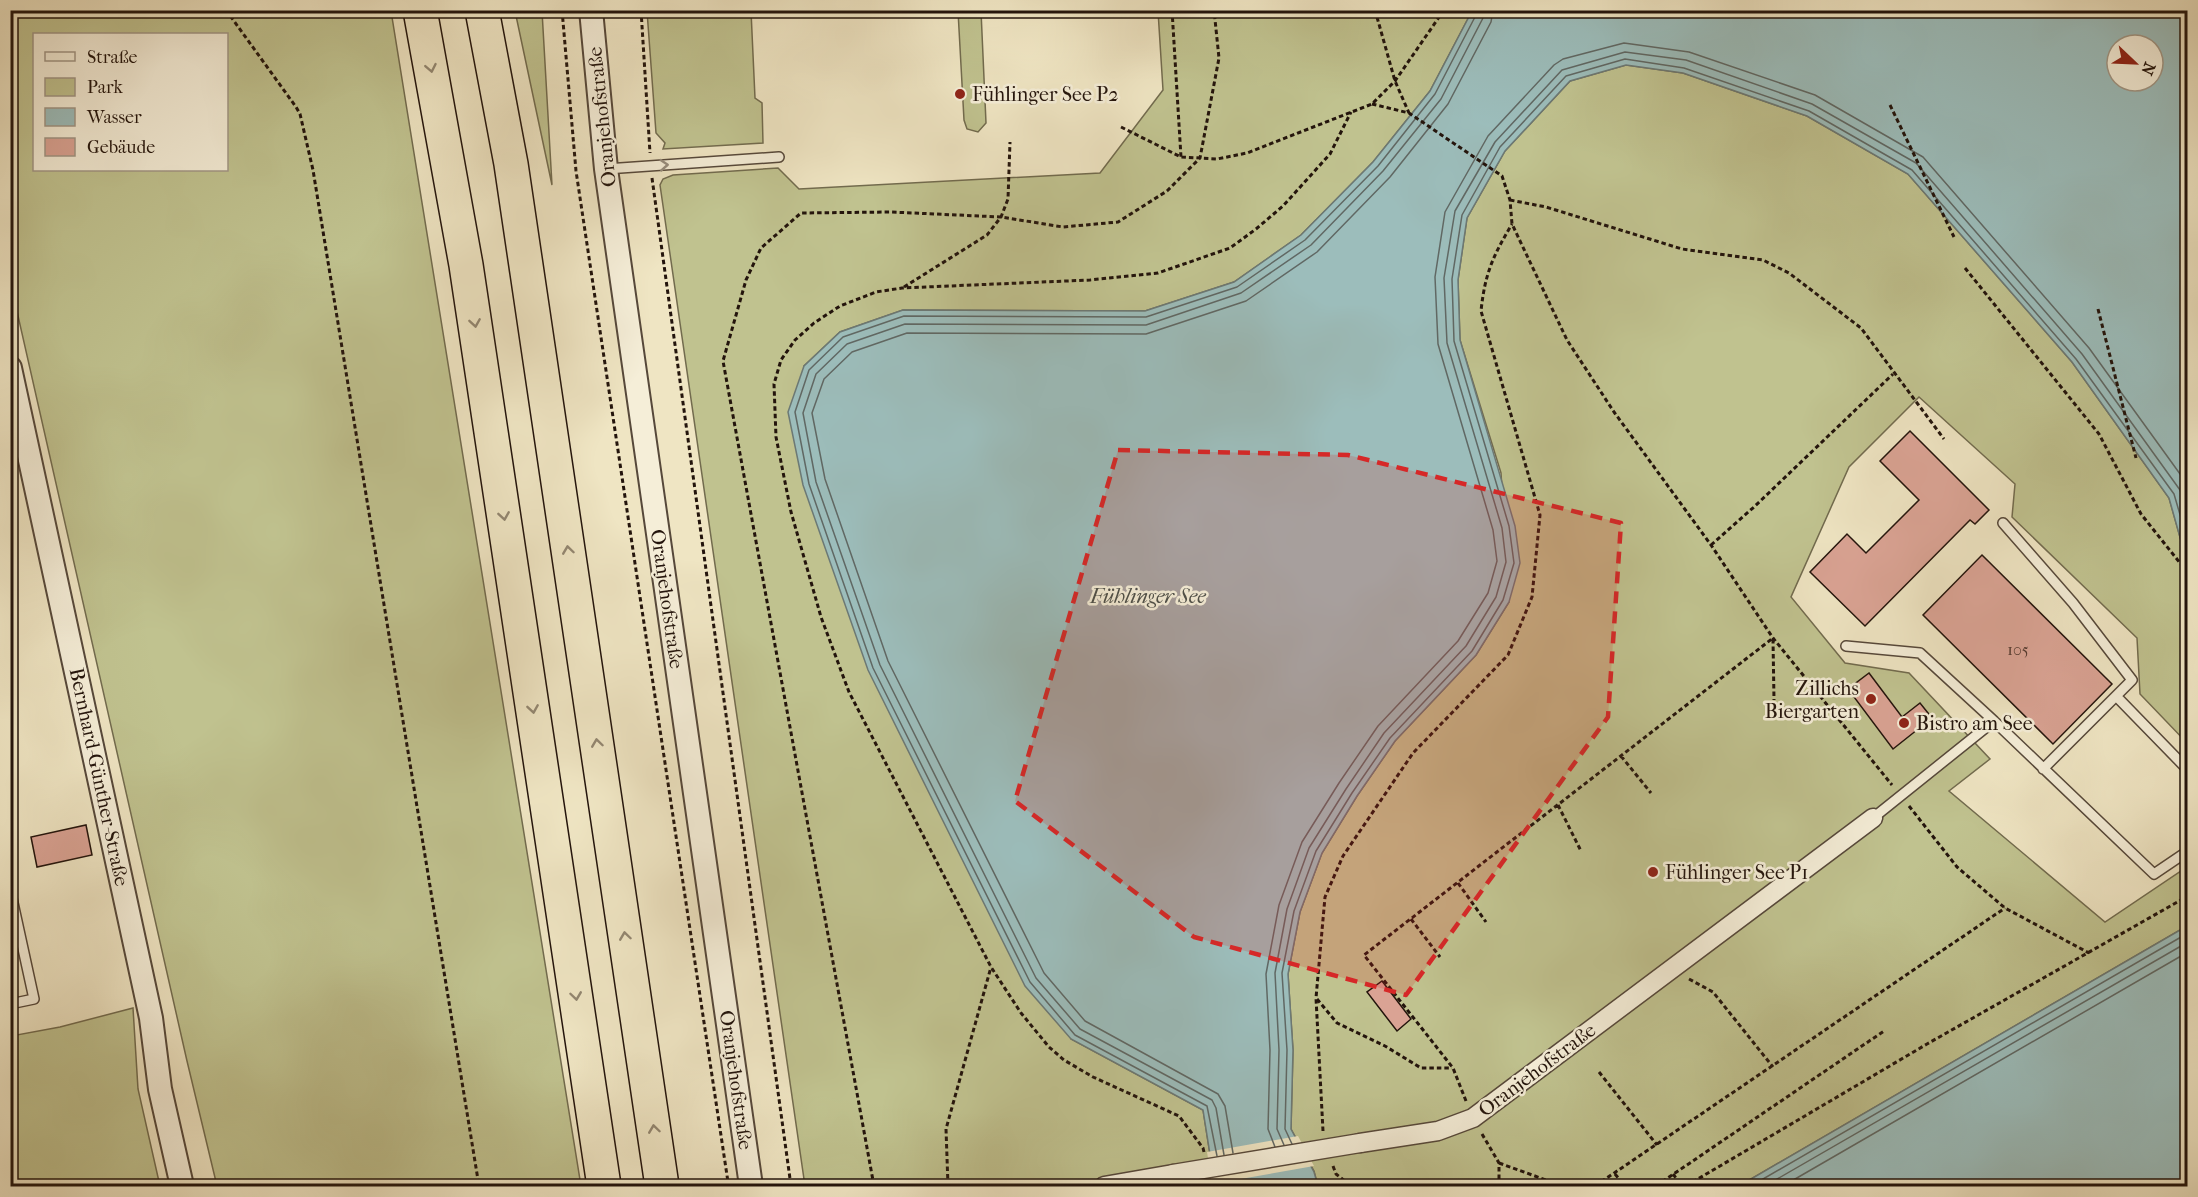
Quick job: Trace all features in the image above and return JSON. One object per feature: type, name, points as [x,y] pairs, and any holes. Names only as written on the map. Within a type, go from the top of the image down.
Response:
[{"type":"highway","points":[[420,10],[466,265],[604,1186]]},
{"type":"highway","points":[[482,10],[512,164],[662,1186]]},
{"type":"street","name":"Oranjehofstraße","points":[[591,10],[606,169],[751,1186]]},
{"type":"street","name":"Bernhard-Günther-Straße","points":[[10,368],[151,1018],[160,1089],[182,1186]]},
{"type":"street","name":"Oranjehofstraße","points":[[1104,1186],[1438,1131],[1473,1118],[1873,818]]},
{"type":"lane","points":[[606,169],[779,157]]},
{"type":"lane","points":[[2003,522],[2073,603],[2132,680],[2043,769]]},
{"type":"lane","points":[[1846,646],[1920,653],[2154,874],[2187,851]]},
{"type":"lane","points":[[2116,696],[2187,770]]},
{"type":"lane","points":[[1873,818],[1994,721]]},
{"type":"lane","points":[[10,889],[34,999],[10,1004]]},
{"type":"path","points":[[226,10],[300,114],[313,170],[479,1186]]},
{"type":"path","points":[[562,10],[576,171],[729,1186]]},
{"type":"path","points":[[640,10],[651,166],[791,1186]]},
{"type":"path","points":[[1172,10],[1181,157]]},
{"type":"path","points":[[874,1186],[723,361],[746,280],[761,248],[801,213],[891,212],[1001,217],[1063,227],[1118,222],[1167,191],[1200,158],[1219,58],[1214,10]]},
{"type":"path","points":[[1375,10],[1395,81],[1409,113]]},
{"type":"path","points":[[1121,127],[1181,157],[1217,159],[1247,153],[1372,104],[1395,81],[1444,10]]},
{"type":"path","points":[[1372,104],[1409,113],[1503,176],[1510,200],[1512,224],[1567,340],[1614,412],[1711,545],[1773,638],[1957,867],[2005,908],[2089,952]]},
{"type":"path","points":[[1890,105],[1954,237]]},
{"type":"path","points":[[1205,1157],[1203,1148],[1179,1116],[1093,1077],[1064,1060],[1049,1047],[1021,1013],[991,967],[849,692],[821,617],[791,512],[776,437],[774,384],[781,360],[795,340],[814,323],[840,306],[876,292],[902,288],[1090,280],[1158,273],[1230,248],[1283,206],[1330,154],[1351,112]]},
{"type":"path","points":[[902,288],[987,235],[1001,217],[1008,199],[1010,142]]},
{"type":"path","points":[[1510,200],[1546,207],[1682,249],[1763,260],[1789,273],[1861,328],[1944,439]]},
{"type":"path","points":[[1324,1139],[1316,998],[1325,897],[1343,856],[1413,753],[1508,655],[1532,597],[1540,515],[1481,311],[1484,283],[1494,255],[1512,224]]},
{"type":"path","points":[[1965,268],[2099,434],[2141,514],[2187,573]]},
{"type":"path","points":[[2098,309],[2136,458]]},
{"type":"path","points":[[1711,545],[1894,373]]},
{"type":"path","points":[[1773,638],[1774,700]]},
{"type":"path","points":[[1499,1186],[1499,1163],[1473,1118],[1453,1068],[1364,955],[1773,638]]},
{"type":"path","points":[[1621,756],[1651,793]]},
{"type":"path","points":[[1558,805],[1581,851]]},
{"type":"path","points":[[1458,883],[1486,922]]},
{"type":"path","points":[[1673,1174],[1684,1186],[2187,896]]},
{"type":"path","points":[[1595,1186],[2005,908]]},
{"type":"path","points":[[1411,919],[1440,957]]},
{"type":"path","points":[[948,1186],[946,1129],[991,967]]},
{"type":"path","points":[[1672,969],[1713,992],[1773,1067]]},
{"type":"path","points":[[1316,998],[1337,1023],[1385,1046],[1421,1068],[1453,1068]]},
{"type":"path","points":[[1656,1186],[1884,1031]]},
{"type":"path","points":[[1599,1072],[1657,1145]]},
{"type":"path","points":[[1330,1157],[1336,1174],[1351,1186]]},
{"type":"path","points":[[1499,1163],[1556,1186]]},
{"type":"path","points":[[1615,1174],[1625,1186]]},
{"type":"highlighted area","points":[[1118,450],[1348,455],[1621,523],[1608,717],[1406,995],[1194,937],[1015,801]]},
{"type":"green space","points":[[10,11],[391,11],[581,1186],[217,1186],[11,285]]},
{"type":"green space","points":[[515,11],[542,11],[552,185]]},
{"type":"green space","points":[[647,11],[751,11],[755,98],[762,103],[763,143],[663,149],[665,143],[656,133]]},
{"type":"green space","points":[[958,11],[981,11],[986,123],[978,132],[967,129],[964,120]]},
{"type":"green space","points":[[1158,11],[1472,11],[1430,91],[1373,162],[1301,235],[1234,282],[1145,311],[903,310],[840,332],[804,366],[1071,1039],[1203,1110],[1215,1186],[805,1186],[660,185],[663,179],[673,175],[778,168],[799,189],[1100,173],[1163,90]]},
{"type":"green space","points":[[1626,65],[1683,73],[1807,116],[1908,174],[2072,362],[2169,498],[2187,562],[2187,743],[2140,694],[2137,638],[2012,517],[2015,484],[1919,397],[1849,467],[1791,597],[1845,663],[1909,673],[1990,759],[1949,791],[2105,922],[2187,867],[2187,926],[1739,1186],[1318,1186],[1314,1171],[1291,1129],[1293,1050],[1288,974],[1300,912],[1322,853],[1357,796],[1395,741],[1476,655],[1509,602],[1501,473],[1460,340],[1458,280],[1467,218],[1505,151],[1570,81]]},
{"type":"green space","points":[[133,1008],[138,1089],[160,1186],[11,1186],[11,1036],[60,1027]]},
{"type":"water","name":"Fühlinger See","points":[[1472,11],[2187,11],[2187,562],[2169,498],[2072,362],[1908,174],[1807,116],[1683,73],[1626,65],[1570,81],[1505,151],[1467,218],[1458,280],[1460,340],[1515,526],[1520,563],[1509,602],[1476,655],[1395,741],[1357,796],[1322,853],[1300,912],[1288,974],[1293,1050],[1291,1129],[1314,1172],[1318,1186],[1215,1186],[1203,1110],[1071,1039],[1025,986],[868,670],[803,485],[788,412],[804,366],[840,332],[903,310],[1145,311],[1234,282],[1301,235],[1373,162],[1430,91]]},
{"type":"water","points":[[2187,926],[2187,1186],[1739,1186]]},
{"type":"pier","points":[[1298,1136],[1314,1166],[1212,1184],[1207,1152]]},
{"type":"building","points":[[1910,431],[1989,510],[1975,524],[1970,520],[1865,626],[1810,572],[1847,534],[1866,553],[1919,500],[1880,461]]},
{"type":"building","points":[[1982,555],[2112,684],[2053,744],[1923,615]]},
{"type":"building","points":[[1869,673],[1902,717],[1920,703],[1932,718],[1893,749],[1848,689]]},
{"type":"building","points":[[86,825],[92,855],[37,867],[31,837]]},
{"type":"building","points":[[1382,981],[1411,1019],[1397,1031],[1367,992]]},
{"type":"place","name":"Fühlinger See P2","points":[[960,94]]},
{"type":"place","name":"Zillichs Biergarten","points":[[1871,699]]},
{"type":"place","name":"Bistro am See","points":[[1904,723]]},
{"type":"place","name":"Fühlinger See P1","points":[[1653,872]]}]
